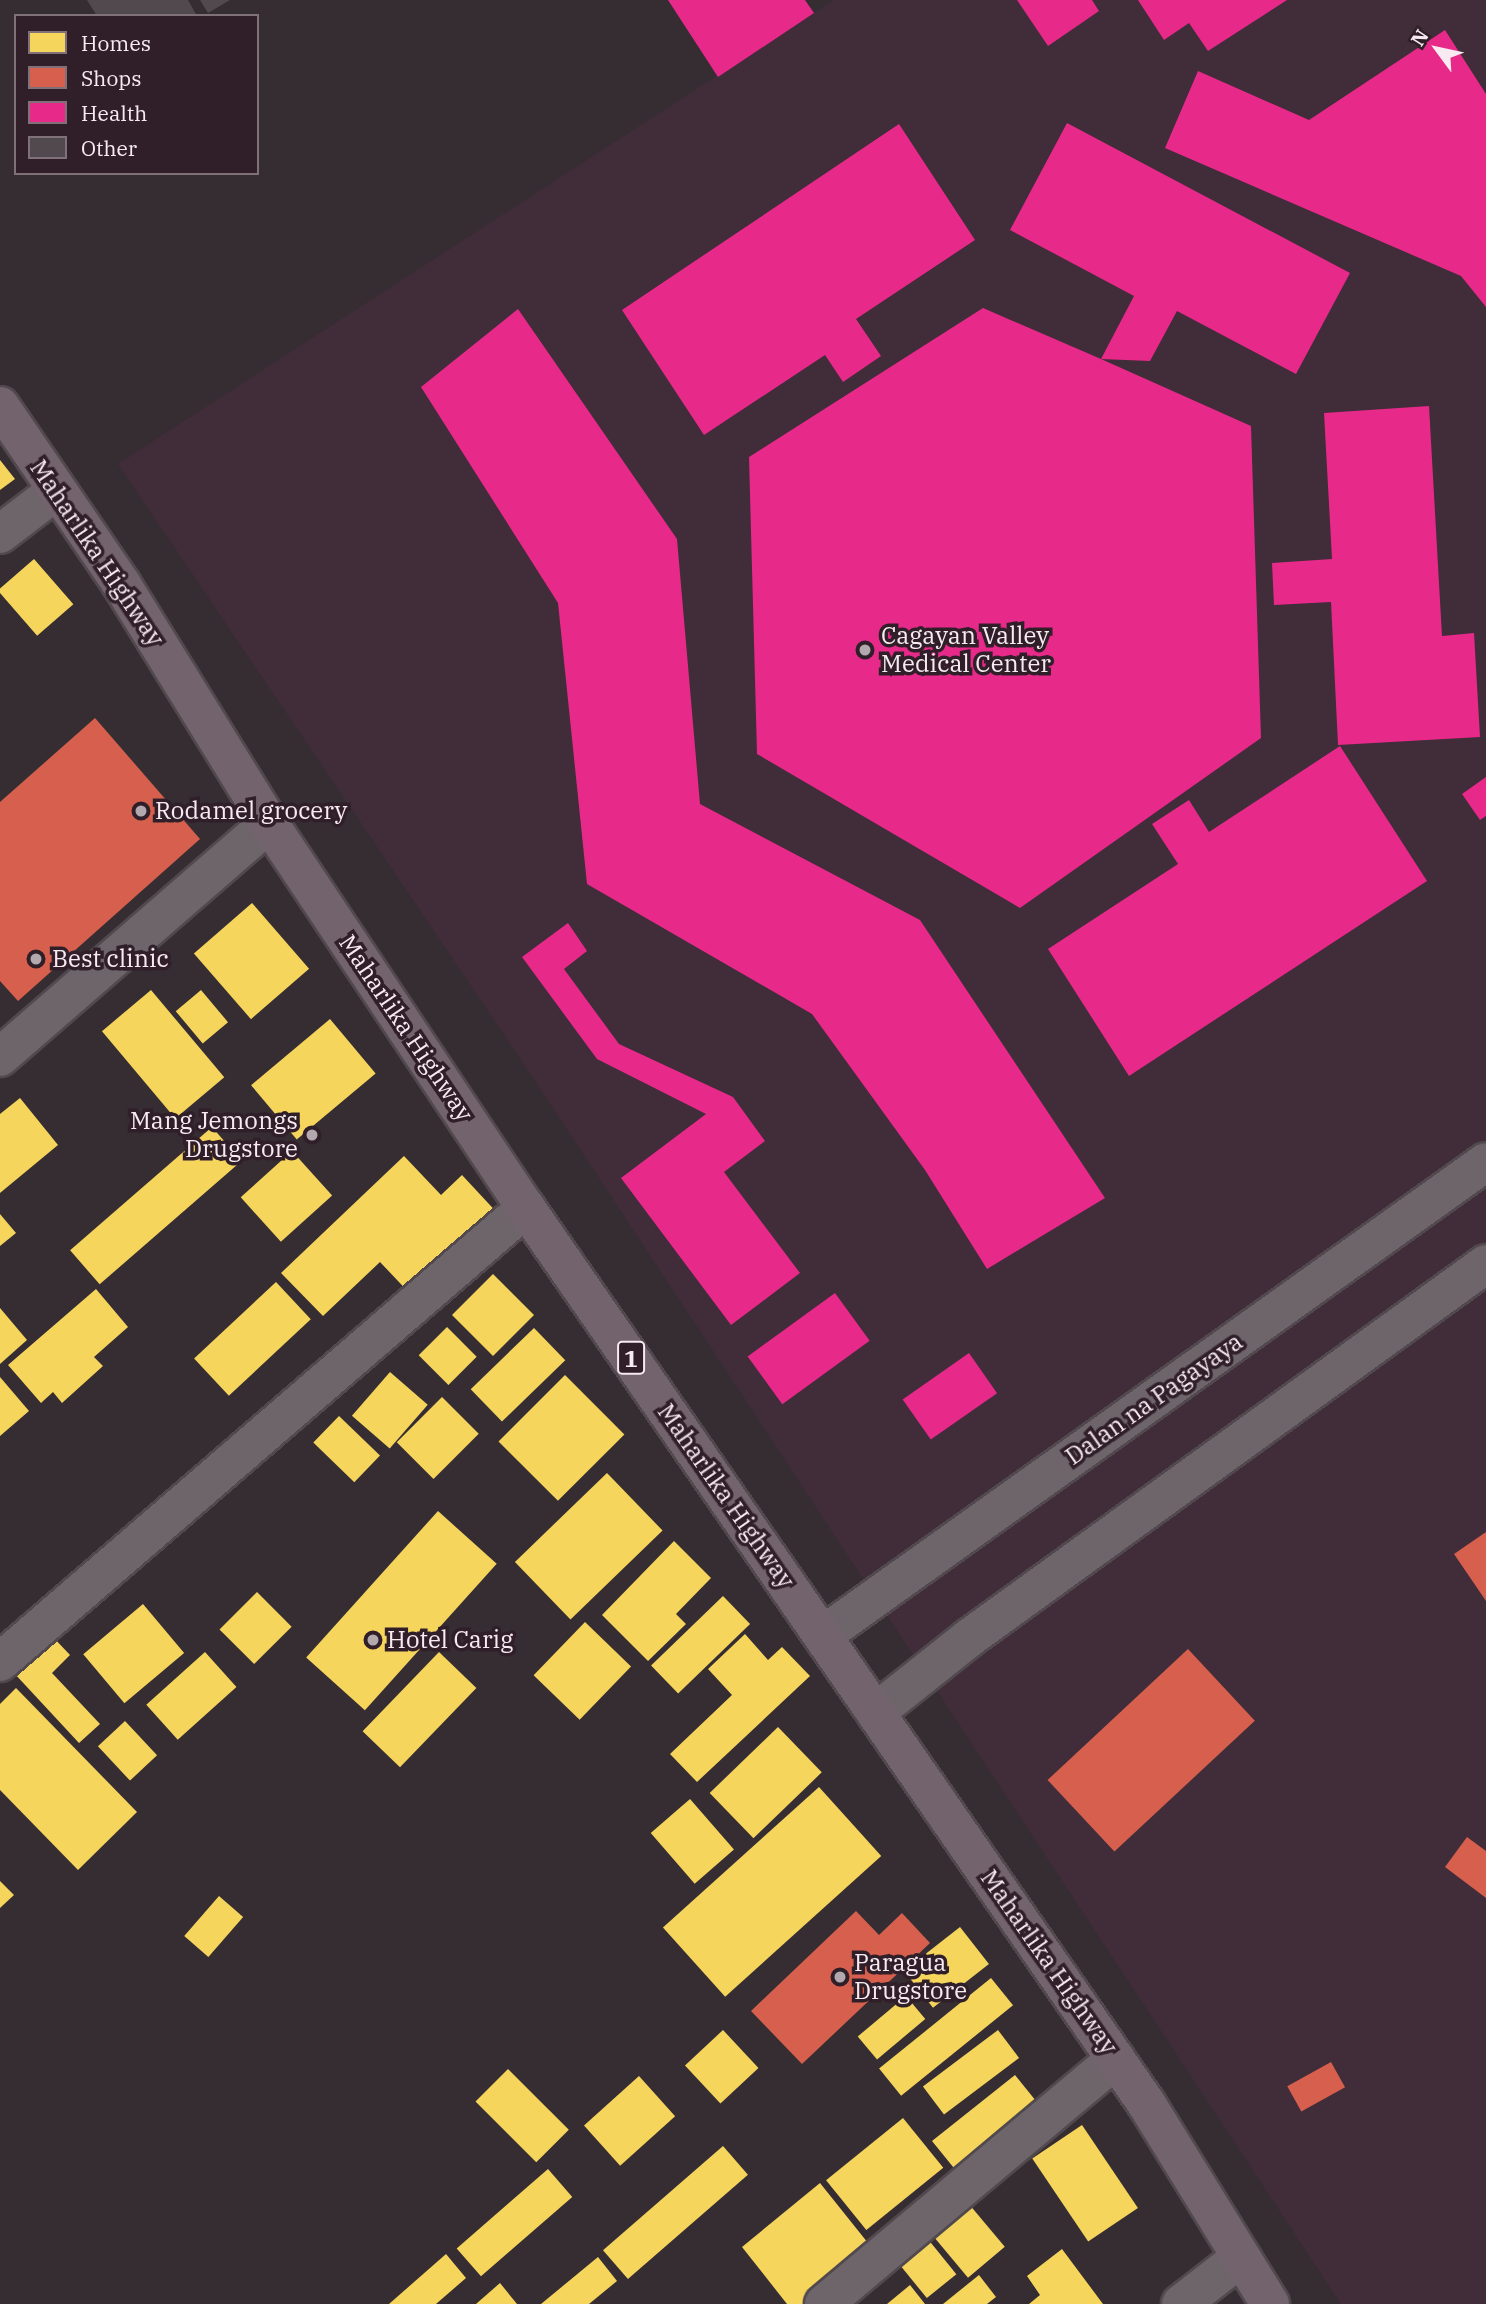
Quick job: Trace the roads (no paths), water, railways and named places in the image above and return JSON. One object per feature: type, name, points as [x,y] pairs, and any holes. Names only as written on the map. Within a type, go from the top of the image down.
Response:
[{"type":"highway","name":"Maharlika Highway","points":[[0,406],[122,585],[269,823],[526,1208],[1116,2059],[1270,2304]]},
{"type":"street","points":[[0,534],[56,491]]},
{"type":"street","points":[[0,1057],[269,823]]},
{"type":"street","name":"Dalan na Pagayaya","points":[[823,1635],[1486,1162]]},
{"type":"street","points":[[0,1662],[526,1208]]},
{"type":"street","points":[[876,1712],[969,1638],[1486,1264]]},
{"type":"street","points":[[824,2304],[1116,2059]]},
{"type":"street","points":[[1181,2304],[1240,2258]]},
{"type":"place","name":"Cagayan Valley Medical Center","points":[[865,650]]},
{"type":"place","name":"Rodamel grocery","points":[[141,811]]},
{"type":"place","name":"Best clinic","points":[[36,959]]},
{"type":"place","name":"Mang Jemongs Drugstore","points":[[312,1135]]},
{"type":"place","name":"Hotel Carig","points":[[373,1640]]},
{"type":"place","name":"Paragua Drugstore","points":[[840,1977]]}]
